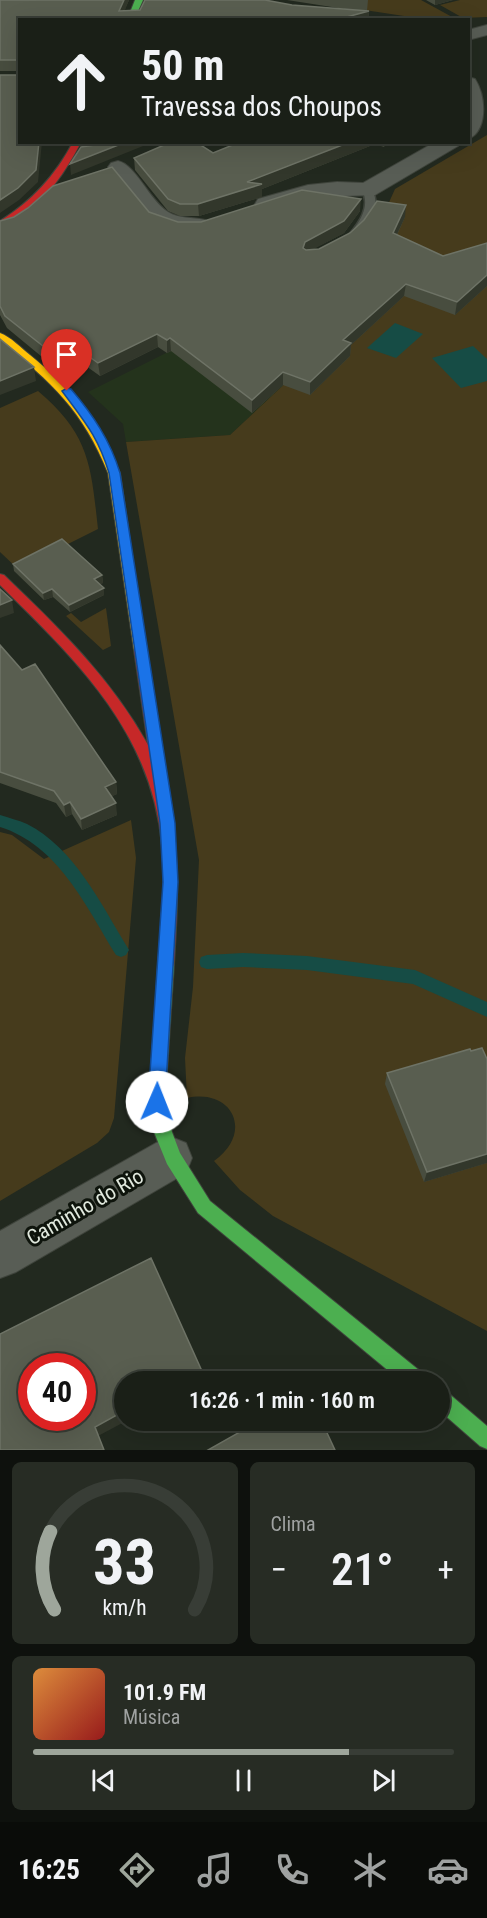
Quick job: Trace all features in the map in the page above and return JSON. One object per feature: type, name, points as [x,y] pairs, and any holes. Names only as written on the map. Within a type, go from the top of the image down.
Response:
[{"type":"street","points":[[131,18],[139,0]]},
{"type":"street","points":[[470,89],[481,121],[470,132]]},
{"type":"street","points":[[0,225],[15,217],[44,193],[61,174],[76,144]]},
{"type":"street","points":[[249,210],[308,191],[337,188],[367,190],[448,144]]},
{"type":"street","points":[[138,159],[109,171],[159,218],[186,225],[216,222]]},
{"type":"street","points":[[44,193],[73,184]]},
{"type":"street","points":[[0,336],[67,391],[92,421],[109,455],[114,473],[171,852],[157,1102],[161,1130],[171,1158],[185,1183],[204,1207],[405,1371]]},
{"type":"street","points":[[0,578],[116,699],[143,744],[162,795]]},
{"type":"street","name":"Caminho do Rio","points":[[0,1256],[171,1158]]},
{"type":"street","points":[[450,1408],[487,1439]]},
{"type":"lane","points":[[346,241],[358,233],[371,206],[371,195],[367,190]]},
{"type":"shaded area","points":[[353,0],[421,0],[454,18],[404,16],[338,6]]},
{"type":"shaded area","points":[[460,0],[487,0],[487,17],[463,18],[440,5]]},
{"type":"shaded area","points":[[487,135],[487,1331],[273,1216],[240,1190],[214,1161],[226,1150],[233,1138],[235,1126],[233,1115],[226,1106],[216,1100],[203,1097],[187,1098],[185,1058],[193,987],[199,860],[126,442],[230,435],[324,347],[395,189]]},
{"type":"shaded area","points":[[206,333],[325,347],[230,435],[126,442],[123,424],[88,392]]},
{"type":"shaded area","points":[[38,391],[68,422],[85,453],[90,469],[98,529],[18,569],[0,552],[0,408]]},
{"type":"shaded area","points":[[106,608],[111,646],[103,650],[66,616],[71,613],[81,622]]},
{"type":"shaded area","points":[[131,820],[136,858],[114,1118],[109,1132],[97,1143],[0,1201],[0,832],[12,835],[44,859]]},
{"type":"water","points":[[395,323],[423,334],[396,358],[367,348]]},
{"type":"water","points":[[473,346],[487,359],[487,381],[461,388],[432,358]]},
{"type":"building","points":[[0,0],[124,0],[119,11],[140,10],[145,0],[265,0],[292,5],[369,11],[343,18],[18,18],[18,60],[0,60]]},
{"type":"building","points":[[0,75],[18,75],[18,144],[39,144],[36,170],[18,188],[0,200]]},
{"type":"building","points":[[121,144],[70,164],[81,147]]},
{"type":"building","points":[[166,144],[199,144],[213,153],[235,144],[345,144],[247,182],[262,184],[198,204],[180,204],[168,199],[134,158]]},
{"type":"building","points":[[112,167],[149,212],[178,222],[201,222],[302,190],[361,199],[344,221],[305,242],[303,248],[306,250],[319,249],[350,233],[364,220],[377,201],[406,205],[393,233],[443,256],[487,243],[487,275],[457,302],[406,284],[343,340],[351,343],[310,382],[283,372],[252,400],[170,338],[167,340],[157,334],[98,363],[84,353],[76,357],[70,353],[58,358],[5,316],[0,306],[0,221],[14,217],[28,208],[53,186]]},
{"type":"building","points":[[0,339],[34,367],[0,381]]},
{"type":"building","points":[[62,539],[102,575],[94,579],[104,588],[69,605],[52,589],[43,593],[13,564]]},
{"type":"building","points":[[0,589],[12,600],[0,605]]},
{"type":"building","points":[[0,645],[22,670],[35,664],[116,782],[105,787],[116,803],[81,819],[70,802],[64,805],[54,791],[0,772]]},
{"type":"building","points":[[482,1048],[487,1059],[487,1154],[427,1172],[387,1073],[470,1049],[471,1051]]},
{"type":"building","points":[[151,1258],[201,1369],[197,1371],[114,1371],[114,1417],[96,1426],[96,1353],[18,1353],[18,1431],[96,1430],[104,1450],[0,1450],[0,1334]]},
{"type":"building","points":[[242,1431],[326,1431],[335,1450],[208,1450]]},
{"type":"waterway","points":[[0,821],[20,828],[39,839],[56,854],[85,892],[121,950]]},
{"type":"waterway","points":[[207,962],[243,960],[307,963],[415,977],[487,1010]]},
{"type":"traffic: fast","points":[[131,18],[139,0]]},
{"type":"traffic: fast","points":[[166,964],[157,1102],[163,1132],[173,1158],[204,1207],[405,1371]]},
{"type":"traffic: fast","points":[[450,1408],[487,1439]]},
{"type":"traffic: slow","points":[[0,336],[53,380],[68,396],[82,412],[104,450],[114,473],[140,650]]},
{"type":"traffic: jam","points":[[0,225],[24,209],[45,190],[62,168],[76,144]]},
{"type":"traffic: jam","points":[[0,578],[56,633],[106,689],[126,718],[144,751],[158,787],[167,827],[171,861],[166,964]]},
{"type":"traffic: jam","points":[[140,650],[155,749]]},
{"type":"route","points":[[67,391],[92,421],[109,455],[114,473],[168,823],[171,882],[157,1102]]}]
